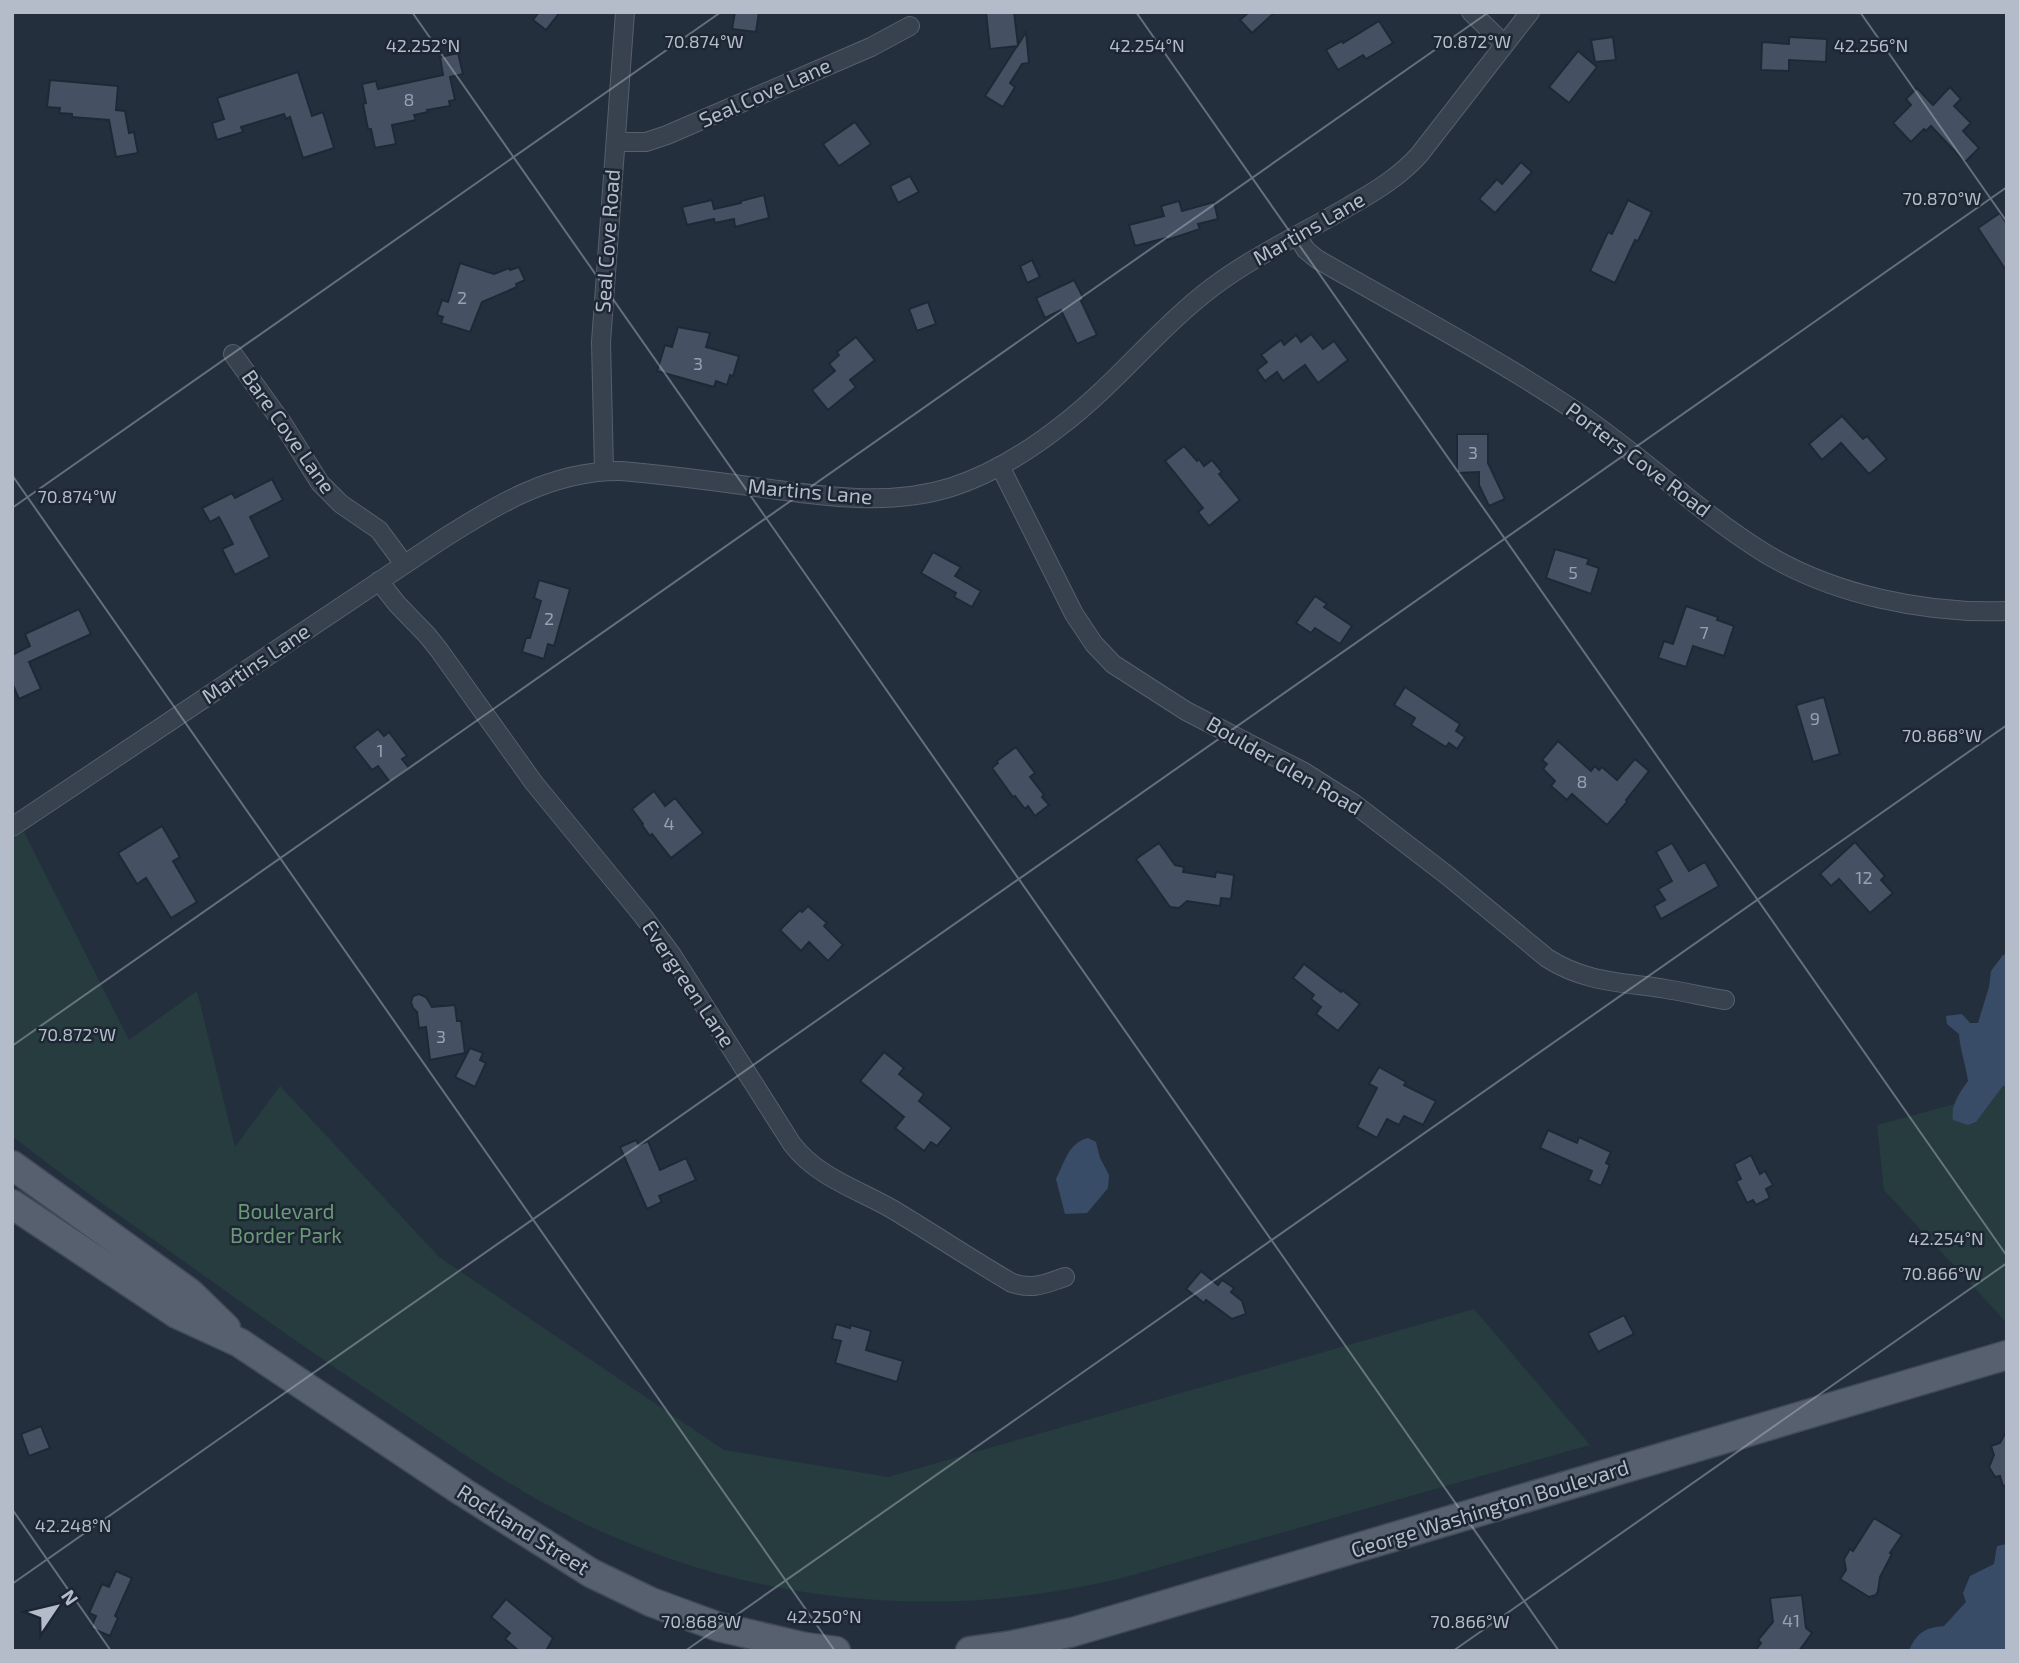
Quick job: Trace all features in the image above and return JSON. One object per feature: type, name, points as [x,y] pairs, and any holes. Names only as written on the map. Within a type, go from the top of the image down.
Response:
[{"type":"main road","name":"Rockland Street","points":[[12,1165],[190,1293],[240,1343]]},
{"type":"main road","name":"Rockland Street","points":[[12,1205],[177,1314],[240,1343],[463,1492],[591,1573],[684,1616],[807,1649],[836,1651]]},
{"type":"main road","name":"George Washington Boulevard","points":[[970,1651],[1073,1632],[2007,1355]]},
{"type":"street","name":"Seal Cove Road","points":[[604,470],[601,342],[625,12]]},
{"type":"street","points":[[1471,12],[1504,44]]},
{"type":"street","name":"Martins Lane","points":[[12,827],[456,530],[529,491],[568,476],[604,470],[635,472],[812,495],[865,499],[937,491],[978,477],[1000,466],[1041,441],[1081,410],[1202,295],[1238,270],[1378,189],[1412,163],[1530,12]]},
{"type":"street","name":"Seal Cove Lane","points":[[616,142],[646,142],[667,135],[871,47],[910,26]]},
{"type":"street","name":"Porters Cove Road","points":[[1297,236],[1306,250],[1317,258],[1577,412],[1733,531],[1787,565],[1831,585],[1888,600],[1967,611],[2007,611]]},
{"type":"street","name":"Bare Cove Lane","points":[[233,354],[283,424],[320,483],[341,504],[379,530],[404,564]]},
{"type":"street","name":"Boulder Glen Road","points":[[1000,466],[1083,629],[1113,664],[1186,711],[1304,772],[1353,803],[1564,969],[1607,982],[1725,1000]]},
{"type":"street","name":"Evergreen Lane","points":[[379,581],[439,650],[545,798],[658,936],[804,1159],[818,1170],[891,1208],[1012,1283],[1035,1287],[1065,1277]]},
{"type":"green space","name":"Boulevard Border Park","points":[[24,832],[129,1040],[197,991],[235,1147],[280,1086],[439,1257],[724,1450],[888,1477],[1474,1309],[1590,1445],[1122,1578],[1050,1592],[979,1600],[907,1601],[836,1596],[766,1585],[697,1568],[629,1544],[537,1499],[459,1451],[263,1317],[12,1136],[12,839]]},
{"type":"green space","points":[[2003,1086],[2007,1086],[2007,1323],[1884,1190],[1877,1125],[1955,1104],[1952,1115],[1968,1125],[1976,1122]]},
{"type":"water","points":[[2007,954],[2007,1086],[2003,1086],[1976,1122],[1968,1125],[1953,1120],[1954,1104],[1968,1081],[1959,1034],[1947,1024],[1946,1016],[1962,1014],[1970,1023],[1978,1023],[1991,971],[2003,955]]},
{"type":"water","points":[[1088,1138],[1096,1142],[1100,1158],[1109,1175],[1108,1188],[1087,1213],[1065,1214],[1056,1179],[1071,1149],[1081,1140]]},
{"type":"water","points":[[2007,1544],[2007,1651],[1909,1651],[1919,1635],[1932,1628],[1944,1626],[1966,1602],[1963,1593],[1970,1576],[1994,1564],[1997,1546]]},
{"type":"building","points":[[539,12],[560,12],[546,30],[533,20]]},
{"type":"building","points":[[735,12],[759,12],[756,32],[732,29]]},
{"type":"building","points":[[986,12],[1014,12],[1018,45],[1026,32],[1029,63],[1022,64],[1010,83],[1015,87],[1003,107],[985,96],[1017,46],[990,49]]},
{"type":"building","points":[[1249,12],[1275,12],[1252,33],[1240,20]]},
{"type":"building","points":[[1379,21],[1393,43],[1366,59],[1363,55],[1338,70],[1326,50]]},
{"type":"building","points":[[1613,37],[1616,60],[1595,62],[1591,40]]},
{"type":"building","points":[[1789,37],[1827,39],[1826,62],[1789,60],[1789,71],[1761,70],[1762,42],[1789,44]]},
{"type":"building","points":[[1578,51],[1597,67],[1569,103],[1549,87]]},
{"type":"building","points":[[458,53],[463,74],[450,77],[455,100],[449,101],[450,106],[427,110],[428,112],[414,115],[416,120],[392,125],[396,144],[375,148],[371,129],[368,129],[362,84],[376,81],[378,89],[443,75],[440,57]]},
{"type":"building","points":[[298,72],[312,116],[323,112],[334,148],[303,158],[290,117],[286,119],[284,114],[241,127],[243,132],[217,140],[212,123],[224,119],[217,98]]},
{"type":"building","points":[[50,80],[118,86],[116,110],[125,111],[129,133],[134,132],[138,153],[116,157],[109,120],[72,117],[72,114],[59,113],[60,108],[47,107]]},
{"type":"building","points":[[1950,87],[1961,99],[1954,106],[1971,123],[1963,131],[1979,148],[1965,162],[1931,126],[1911,142],[1893,123],[1911,105],[1906,99],[1917,88],[1933,105]]},
{"type":"building","points":[[855,122],[871,144],[839,166],[823,144]]},
{"type":"building","points":[[1521,162],[1532,172],[1495,213],[1479,199],[1497,179],[1502,184]]},
{"type":"building","points":[[910,176],[919,192],[898,203],[890,186]]},
{"type":"building","points":[[764,195],[769,218],[735,227],[734,219],[715,223],[714,219],[687,225],[682,207],[712,200],[714,209]]},
{"type":"building","points":[[1628,200],[1652,212],[1638,241],[1635,240],[1615,283],[1590,271],[1608,232],[1612,234]]},
{"type":"building","points":[[1179,201],[1182,211],[1214,202],[1218,219],[1198,224],[1200,229],[1167,240],[1166,238],[1135,246],[1129,225],[1164,216],[1161,206]]},
{"type":"building","points":[[2000,213],[2007,224],[2007,272],[1978,228]]},
{"type":"building","points":[[1032,260],[1040,277],[1027,283],[1020,266]]},
{"type":"building","points":[[460,263],[494,274],[519,267],[525,280],[516,284],[517,287],[482,302],[470,332],[441,323],[443,317],[437,315],[442,300],[448,302]]},
{"type":"building","points":[[1074,280],[1097,335],[1077,344],[1061,310],[1045,318],[1036,298]]},
{"type":"building","points":[[928,302],[936,324],[917,331],[909,309]]},
{"type":"building","points":[[678,327],[710,333],[706,347],[739,356],[733,376],[730,375],[727,385],[716,381],[714,387],[657,371],[665,345],[672,347]]},
{"type":"building","points":[[1311,334],[1323,349],[1334,341],[1348,360],[1318,383],[1305,365],[1283,381],[1277,372],[1265,381],[1257,370],[1267,362],[1261,355],[1281,340],[1284,345],[1296,335],[1301,342]]},
{"type":"building","points":[[856,337],[875,360],[850,380],[856,387],[828,410],[812,390],[835,371],[829,364],[839,355],[837,352]]},
{"type":"building","points":[[1842,416],[1863,439],[1867,436],[1887,459],[1869,474],[1841,443],[1822,460],[1809,444]]},
{"type":"building","points":[[1457,434],[1488,434],[1488,463],[1505,499],[1489,506],[1479,485],[1479,472],[1457,473]]},
{"type":"building","points":[[1184,446],[1204,466],[1212,460],[1222,472],[1219,474],[1240,500],[1209,526],[1198,512],[1203,508],[1165,461]]},
{"type":"building","points":[[272,479],[283,500],[250,517],[270,557],[235,575],[222,549],[233,544],[219,517],[210,522],[202,508],[232,493],[235,498]]},
{"type":"building","points":[[1555,549],[1589,559],[1587,564],[1599,568],[1591,594],[1546,578]]},
{"type":"building","points":[[933,552],[961,567],[955,576],[981,591],[972,607],[954,597],[956,593],[921,573]]},
{"type":"building","points":[[539,580],[570,589],[554,646],[548,644],[544,659],[522,652],[526,638],[530,638],[541,601],[534,598]]},
{"type":"building","points":[[1315,596],[1327,604],[1324,607],[1352,626],[1340,644],[1315,628],[1311,633],[1296,623]]},
{"type":"building","points":[[1686,606],[1718,617],[1717,620],[1734,626],[1724,656],[1693,646],[1686,667],[1658,658],[1664,641],[1673,644]]},
{"type":"building","points":[[79,609],[91,634],[29,662],[41,689],[19,699],[12,683],[12,655],[30,646],[25,634]]},
{"type":"building","points":[[1405,687],[1460,724],[1456,731],[1465,737],[1457,749],[1449,743],[1446,747],[1411,725],[1415,718],[1394,705]]},
{"type":"building","points":[[1824,697],[1840,754],[1813,762],[1796,705]]},
{"type":"building","points":[[378,729],[384,736],[389,732],[407,756],[402,759],[409,768],[390,782],[378,766],[372,770],[354,747]]},
{"type":"building","points":[[1558,741],[1591,771],[1595,766],[1599,770],[1602,767],[1617,780],[1635,759],[1649,771],[1607,825],[1572,794],[1567,800],[1551,786],[1555,781],[1543,769],[1547,764],[1542,760]]},
{"type":"building","points":[[1016,747],[1035,773],[1030,777],[1049,805],[1035,816],[1028,806],[1025,809],[1015,796],[1013,797],[992,768]]},
{"type":"building","points":[[654,791],[665,806],[675,798],[703,833],[671,858],[652,834],[650,836],[632,809]]},
{"type":"building","points":[[162,826],[180,857],[173,861],[197,902],[171,918],[146,878],[137,884],[118,853]]},
{"type":"building","points":[[1855,842],[1885,876],[1881,880],[1893,893],[1870,913],[1839,879],[1831,886],[1820,874]]},
{"type":"building","points":[[1159,843],[1175,865],[1184,867],[1183,872],[1215,877],[1216,872],[1234,875],[1231,899],[1221,898],[1220,906],[1187,901],[1179,908],[1170,907],[1136,859]]},
{"type":"building","points":[[1672,843],[1689,871],[1705,862],[1719,886],[1661,919],[1654,906],[1665,900],[1658,889],[1672,881],[1656,852]]},
{"type":"building","points":[[808,906],[827,923],[824,926],[843,945],[828,961],[809,942],[801,951],[780,930],[800,910],[802,912]]},
{"type":"building","points":[[1304,964],[1360,1004],[1338,1031],[1316,1014],[1321,1007],[1311,999],[1314,995],[1293,978]]},
{"type":"building","points":[[419,994],[426,997],[432,1007],[455,1005],[457,1021],[461,1021],[465,1053],[430,1060],[426,1027],[419,1028],[417,1012],[411,1002],[413,996]]},
{"type":"building","points":[[470,1048],[483,1053],[480,1060],[486,1063],[475,1087],[455,1077]]},
{"type":"building","points":[[884,1052],[904,1068],[899,1074],[924,1094],[919,1101],[952,1128],[937,1146],[931,1142],[924,1151],[895,1128],[904,1117],[860,1081]]},
{"type":"building","points":[[1379,1067],[1406,1082],[1404,1085],[1436,1101],[1423,1125],[1404,1116],[1399,1125],[1387,1119],[1377,1138],[1357,1127],[1377,1088],[1369,1084]]},
{"type":"building","points":[[1548,1130],[1577,1143],[1579,1137],[1611,1152],[1606,1163],[1610,1165],[1601,1186],[1588,1180],[1592,1171],[1540,1148]]},
{"type":"building","points":[[636,1140],[639,1145],[648,1141],[660,1170],[686,1158],[696,1180],[659,1196],[662,1202],[647,1209],[620,1147]]},
{"type":"building","points":[[1751,1155],[1760,1174],[1765,1171],[1773,1185],[1766,1189],[1770,1198],[1756,1205],[1753,1200],[1747,1203],[1736,1181],[1741,1179],[1734,1164]]},
{"type":"building","points":[[1201,1271],[1218,1285],[1222,1280],[1234,1288],[1231,1292],[1242,1301],[1246,1314],[1232,1319],[1186,1289]]},
{"type":"building","points":[[1624,1315],[1634,1334],[1598,1352],[1588,1333]]},
{"type":"building","points":[[836,1324],[871,1331],[866,1350],[903,1361],[897,1382],[835,1363],[841,1341],[832,1339]]},
{"type":"building","points":[[41,1426],[50,1448],[29,1456],[21,1434]]},
{"type":"building","points":[[2007,1430],[2007,1485],[2003,1486],[2000,1476],[1995,1477],[1989,1467],[1994,1455],[1991,1446],[2000,1443]]},
{"type":"building","points":[[1874,1518],[1902,1535],[1890,1553],[1892,1554],[1880,1577],[1876,1595],[1869,1597],[1840,1579],[1846,1570],[1844,1559],[1850,1549],[1853,1551]]},
{"type":"building","points":[[116,1571],[132,1578],[115,1616],[118,1618],[110,1636],[91,1628],[96,1616],[89,1613],[102,1584],[109,1587]]},
{"type":"building","points":[[1802,1595],[1806,1628],[1812,1633],[1799,1651],[1755,1651],[1761,1643],[1758,1640],[1773,1622],[1770,1598]]},
{"type":"building","points":[[506,1599],[553,1638],[546,1651],[519,1651],[505,1639],[510,1633],[491,1617]]}]
